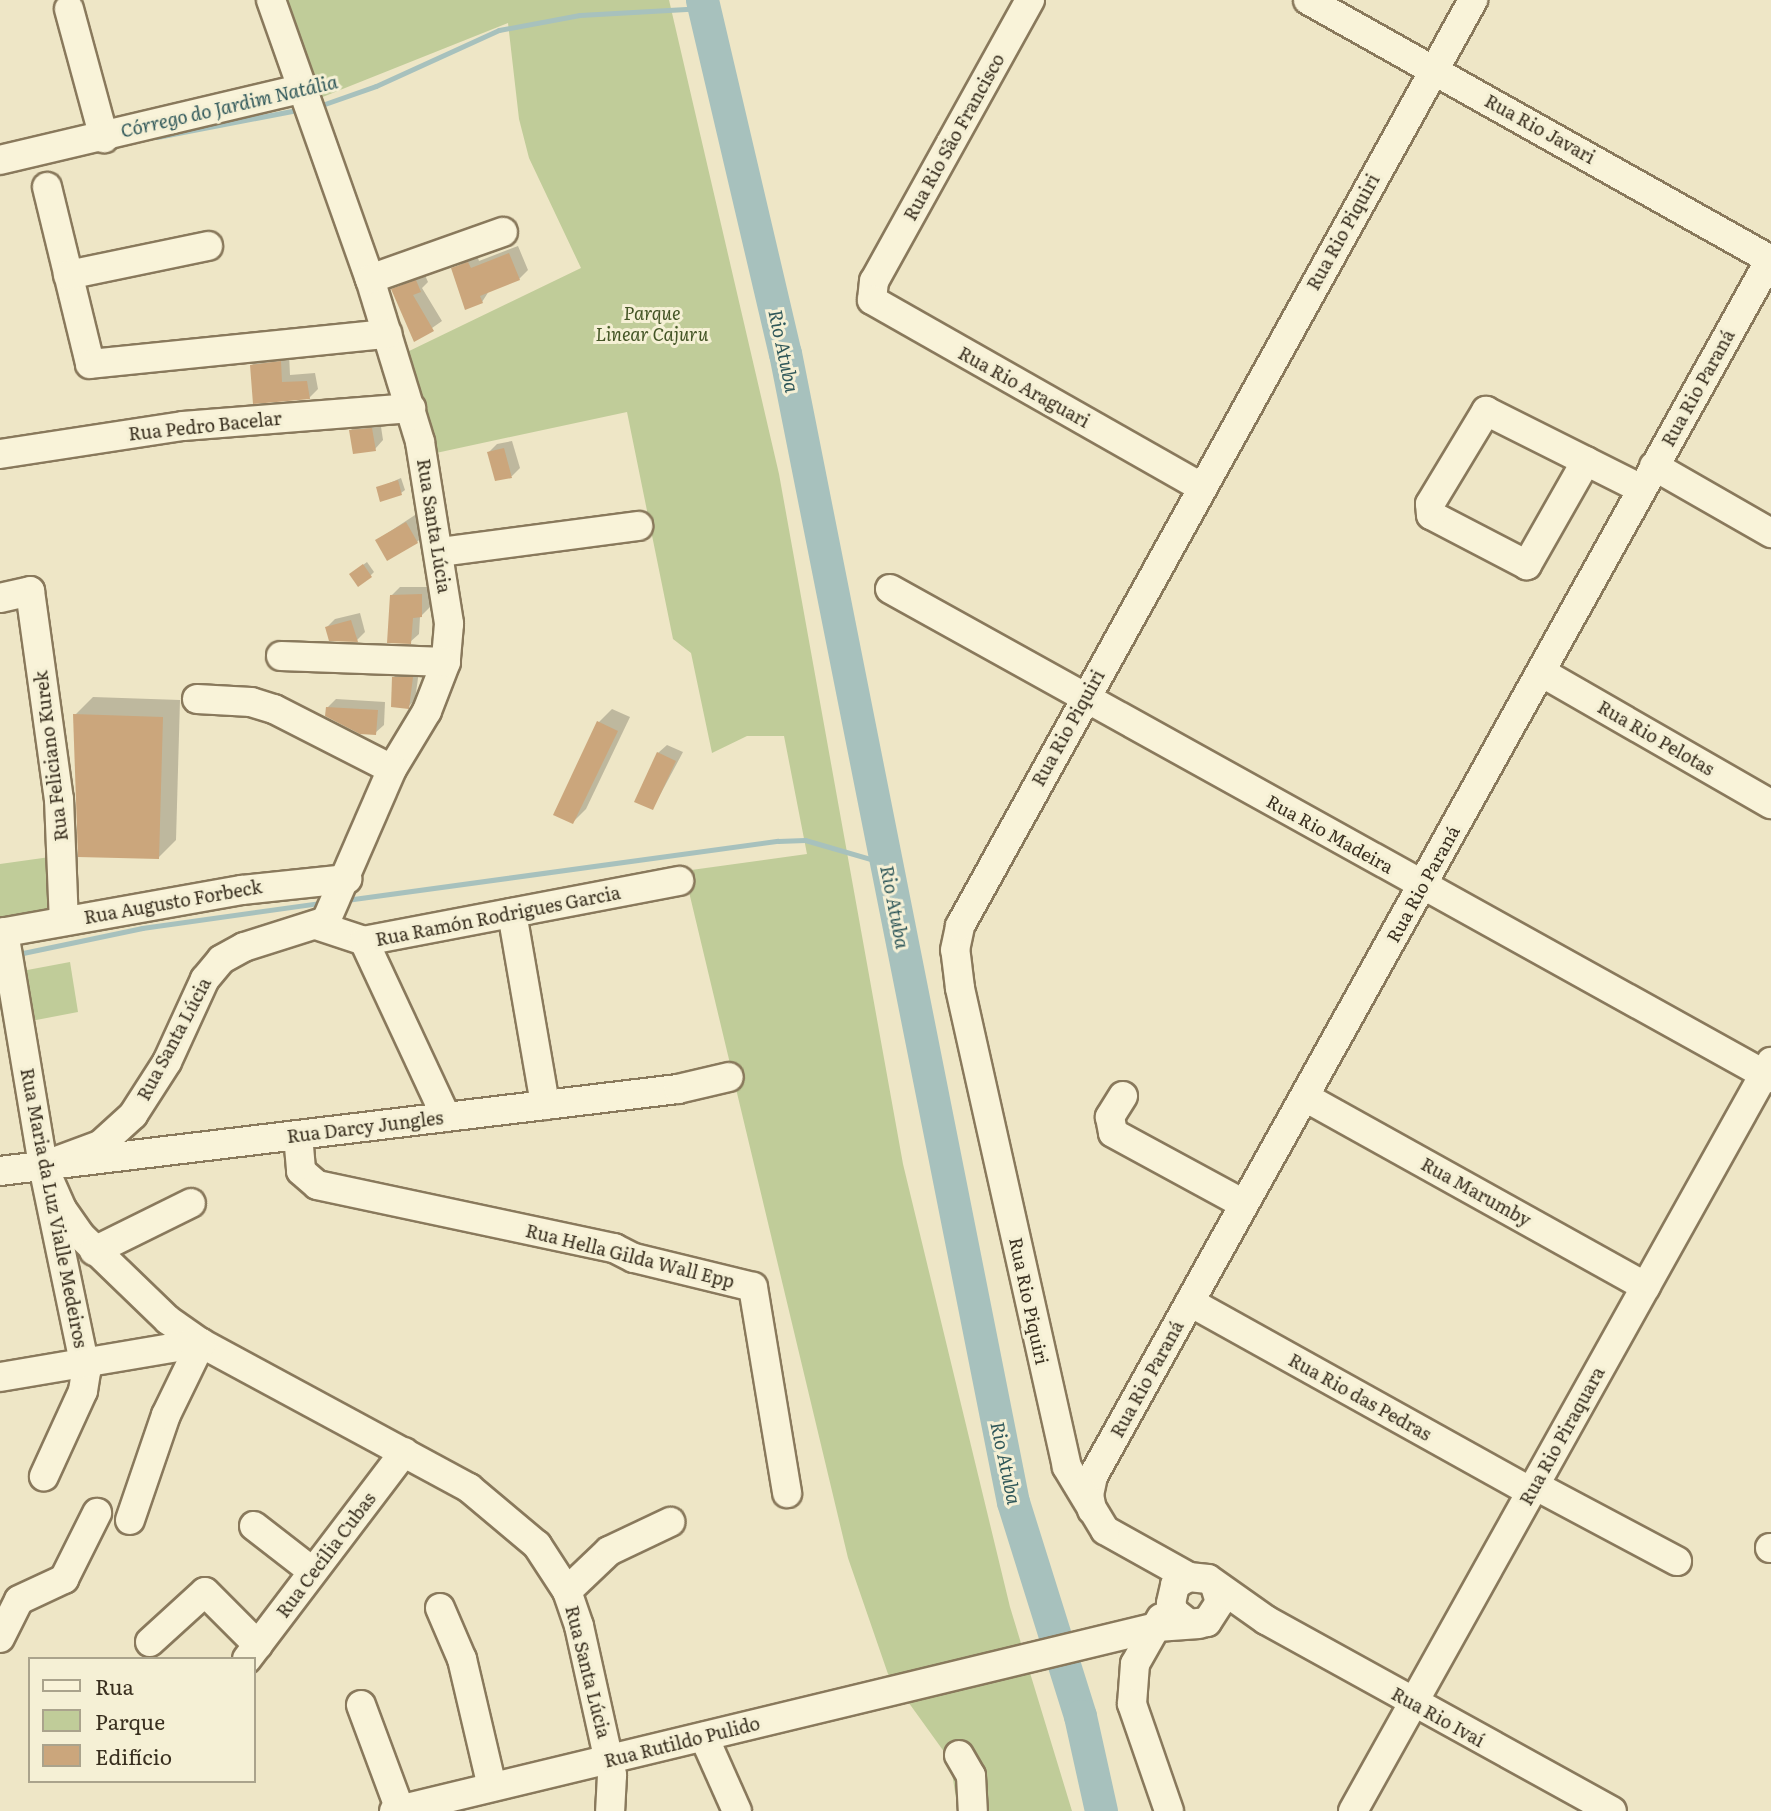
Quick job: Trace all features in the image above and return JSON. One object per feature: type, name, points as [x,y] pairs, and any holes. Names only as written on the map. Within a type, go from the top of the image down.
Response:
[{"type":"street","name":"Rua Santa Lúcia","points":[[271,0],[300,89],[370,279],[411,408],[428,475],[440,552],[449,624],[446,662],[426,711],[392,769],[347,879],[325,920],[244,947],[221,960],[205,979],[167,1062],[133,1115],[100,1145],[43,1166],[62,1209],[94,1251],[158,1311],[201,1343],[469,1488],[514,1522],[552,1565],[567,1591],[589,1665],[608,1759],[610,1811]]},
{"type":"street","name":"Rua Rio São Francisco","points":[[878,274],[1030,0]]},
{"type":"street","name":"Rua Rio Javari","points":[[1308,0],[1771,259]]},
{"type":"street","name":"Rua Rio Piquiri","points":[[1094,1513],[1067,1466],[1060,1444],[960,988],[956,950],[960,926],[1472,0]]},
{"type":"street","points":[[69,9],[104,138]]},
{"type":"street","points":[[0,160],[104,138],[300,89]]},
{"type":"street","points":[[47,187],[90,364],[387,334]]},
{"type":"street","points":[[370,279],[503,232]]},
{"type":"street","points":[[68,275],[208,246]]},
{"type":"street","name":"Rua Rio Paraná","points":[[1094,1513],[1089,1495],[1093,1476],[1771,259]]},
{"type":"street","name":"Rua Rio Araguari","points":[[878,274],[870,291],[872,300],[882,307],[1201,487]]},
{"type":"street","name":"Rua Pedro Bacelar","points":[[0,454],[183,426],[411,408]]},
{"type":"street","points":[[1586,461],[1527,565],[1431,516],[1430,504],[1483,412],[1491,411],[1586,461],[1648,478],[1771,533]]},
{"type":"street","points":[[440,552],[638,526]]},
{"type":"street","name":"Rua Rio Madeira","points":[[890,589],[1423,886],[1769,1071]]},
{"type":"street","name":"Rua Feliciano Kurek","points":[[0,598],[30,591],[59,799],[64,921]]},
{"type":"street","points":[[281,656],[446,662]]},
{"type":"street","name":"Rua Rio Pelotas","points":[[1541,672],[1771,804]]},
{"type":"street","points":[[197,699],[251,702],[274,709],[392,769]]},
{"type":"street","name":"Rua Augusto Forbeck","points":[[2,933],[242,890],[347,879]]},
{"type":"street","name":"Rua Ramón Rodrigues Garcia","points":[[325,920],[364,942],[679,881]]},
{"type":"street","points":[[512,913],[545,1105]]},
{"type":"street","name":"Rua Maria da Luz Vialle Medeiros","points":[[2,933],[43,1166],[85,1363],[82,1391],[44,1476]]},
{"type":"street","points":[[364,942],[446,1117]]},
{"type":"street","name":"Rua Rio Piraquara","points":[[1353,1811],[1532,1488],[1769,1071]]},
{"type":"street","name":"Rua Darcy Jungles","points":[[0,1171],[678,1089],[729,1077]]},
{"type":"street","points":[[1124,1096],[1110,1117],[1114,1133],[1244,1204]]},
{"type":"street","name":"Rua Marumby","points":[[1305,1097],[1647,1287]]},
{"type":"street","name":"Rua Hella Gilda Wall Epp","points":[[298,1135],[301,1171],[317,1185],[614,1248],[634,1258],[753,1287],[787,1493]]},
{"type":"street","points":[[94,1251],[191,1203]]},
{"type":"street","name":"Rua Rio das Pedras","points":[[1190,1302],[1532,1488],[1677,1561]]},
{"type":"street","points":[[0,1377],[201,1343]]},
{"type":"street","points":[[130,1520],[166,1415],[201,1343]]},
{"type":"street","name":"Rua Cecília Cubas","points":[[253,1652],[404,1452]]},
{"type":"street","points":[[0,1638],[19,1600],[64,1579],[97,1513]]},
{"type":"street","name":"Rua Rio Ivaí","points":[[1094,1513],[1105,1530],[1192,1585],[1266,1620],[1612,1811]]},
{"type":"street","points":[[567,1591],[609,1551],[670,1522]]},
{"type":"street","points":[[254,1526],[313,1571]]},
{"type":"street","points":[[1192,1585],[1220,1602],[1206,1621],[1180,1620],[1174,1612],[1192,1585]]},
{"type":"street","points":[[1169,1811],[1132,1704],[1131,1675],[1157,1627],[1192,1585]]},
{"type":"street","points":[[150,1642],[205,1592],[253,1652]]},
{"type":"street","points":[[440,1608],[462,1659],[492,1787]]},
{"type":"street","name":"Rua Rio Ivaí","points":[[1125,1635],[1157,1627],[1206,1621],[1266,1620]]},
{"type":"street","name":"Rua Rutildo Pulido","points":[[397,1810],[1125,1635]]},
{"type":"street","points":[[360,1705],[397,1810]]},
{"type":"street","points":[[704,1737],[737,1811]]},
{"type":"street","points":[[960,1755],[971,1776],[973,1811]]},
{"type":"green space","name":"Parque Linear Cajuru","points":[[286,0],[669,0],[779,474],[903,1164],[1010,1607],[1072,1811],[958,1811],[950,1760],[888,1674],[848,1558],[684,871],[807,854],[784,736],[747,736],[712,753],[691,653],[673,639],[627,412],[436,453],[405,353],[581,268],[529,158],[519,119],[508,23],[320,98]]},
{"type":"green space","points":[[50,857],[51,912],[0,921],[0,864]]},
{"type":"green space","points":[[70,962],[78,1012],[31,1021],[22,971]]},
{"type":"building","points":[[509,253],[520,280],[480,296],[483,303],[465,310],[451,268],[468,262],[471,268]]},
{"type":"building","points":[[416,280],[421,292],[413,295],[434,331],[414,342],[391,289]]},
{"type":"building","points":[[281,361],[282,382],[307,381],[310,399],[253,404],[250,365]]},
{"type":"building","points":[[372,428],[376,451],[353,454],[349,430]]},
{"type":"building","points":[[504,448],[512,478],[495,481],[487,452]]},
{"type":"building","points":[[398,480],[402,495],[380,502],[376,487]]},
{"type":"building","points":[[406,522],[418,543],[387,561],[375,540]]},
{"type":"building","points":[[363,564],[372,577],[358,587],[349,574]]},
{"type":"building","points":[[422,594],[422,617],[413,618],[411,644],[387,643],[390,595]]},
{"type":"building","points":[[351,620],[358,642],[329,641],[325,627]]},
{"type":"building","points":[[392,677],[413,677],[409,709],[391,707]]},
{"type":"building","points":[[326,707],[378,710],[376,735],[360,734],[325,716]]},
{"type":"building","points":[[73,714],[163,717],[159,859],[78,857]]},
{"type":"building","points":[[597,721],[618,731],[573,824],[553,815]]},
{"type":"building","points":[[657,752],[676,761],[653,810],[634,802]]},
{"type":"waterway","name":"Rio Atuba","points":[[702,0],[785,353],[1013,1502],[1080,1716],[1101,1811]]},
{"type":"waterway","name":"Córrego do Jardim Natália","points":[[319,106],[376,86],[499,30],[580,15],[704,8]]},
{"type":"waterway","name":"Córrego do Jardim Natália","points":[[157,137],[302,109]]},
{"type":"waterway","points":[[346,900],[778,841],[805,840],[884,863]]},
{"type":"waterway","points":[[18,954],[142,928],[326,902]]}]
